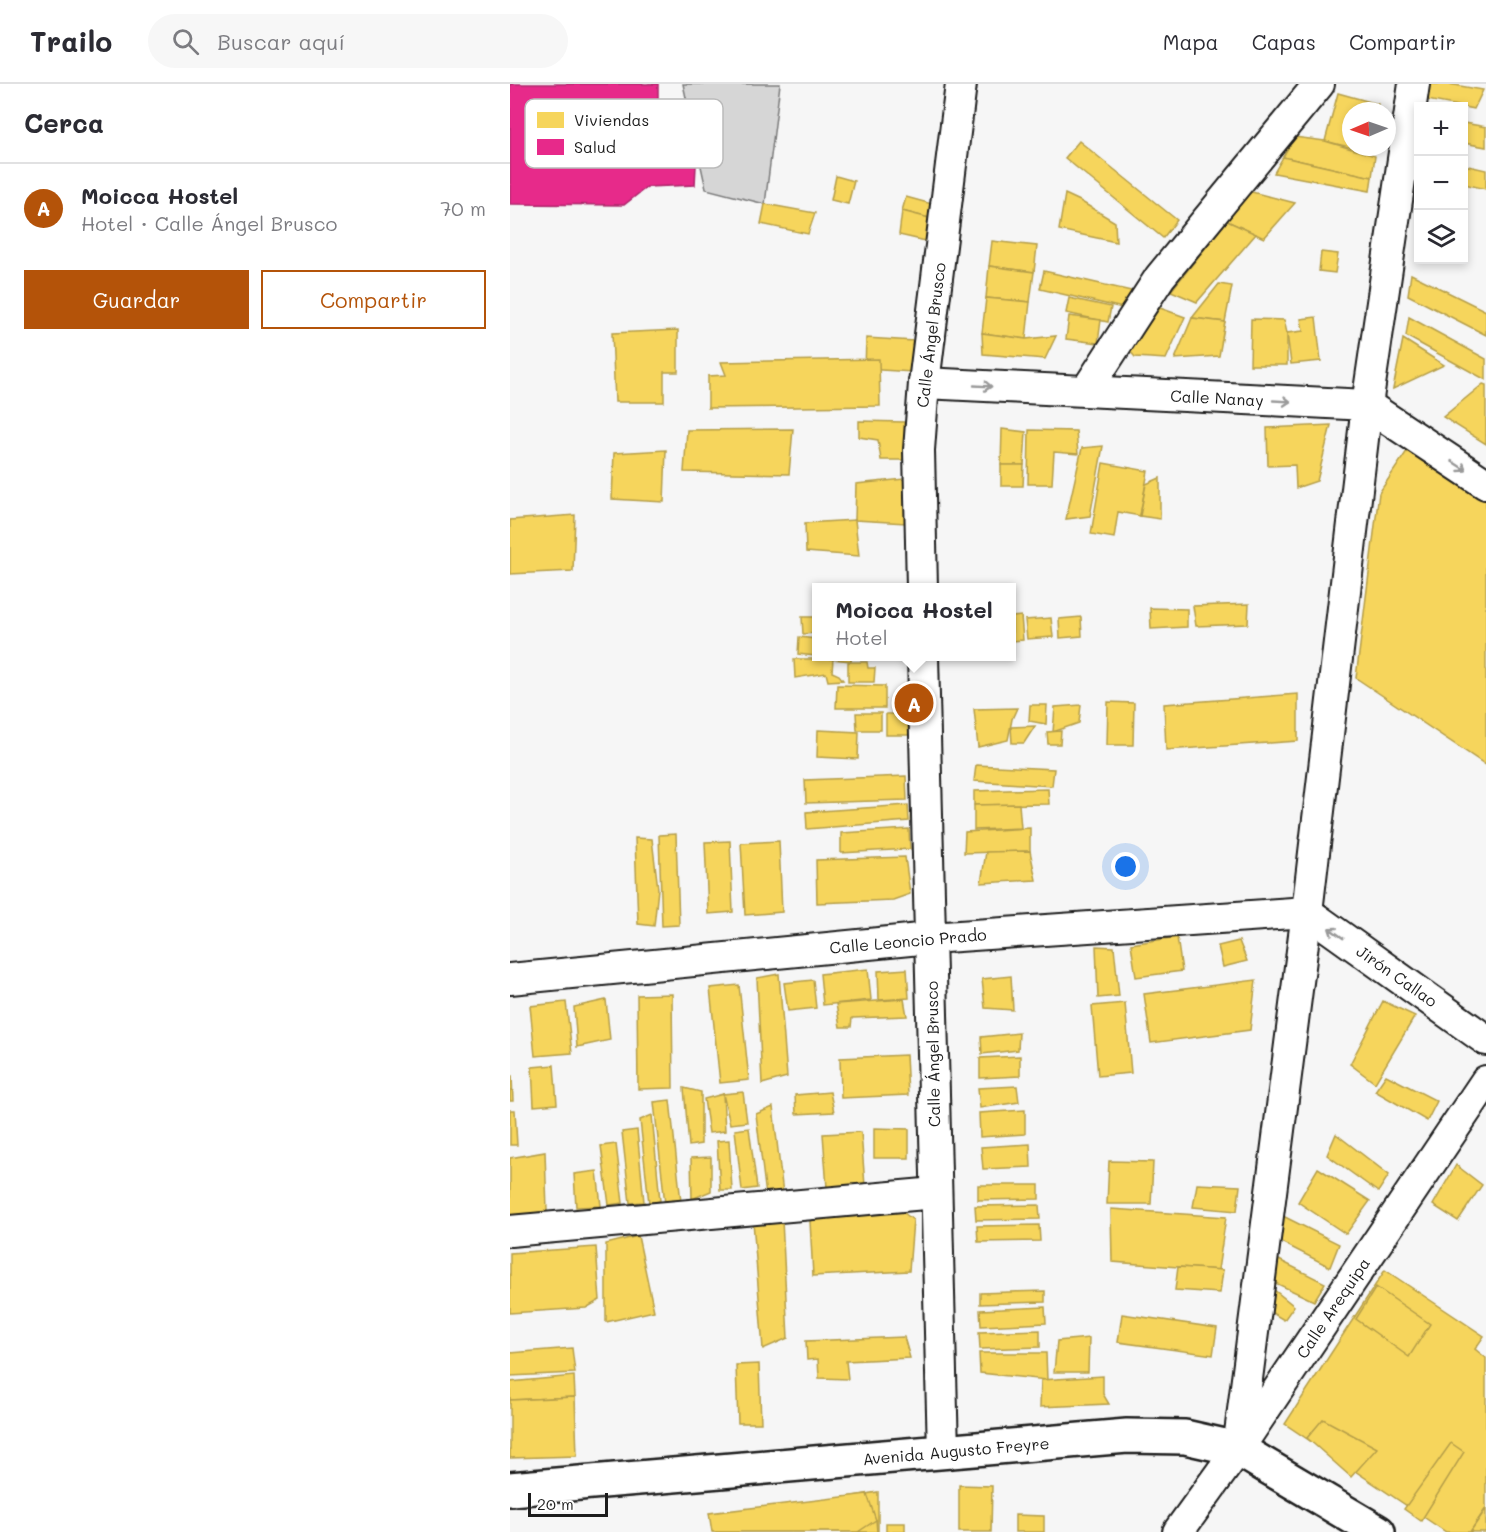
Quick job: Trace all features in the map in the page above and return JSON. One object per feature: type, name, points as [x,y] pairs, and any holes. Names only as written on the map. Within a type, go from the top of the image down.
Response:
[{"type":"main road","name":"Avenida Augusto Freyre","points":[[510,1489],[1127,1436],[1185,1437],[1238,1449],[1378,1532]]},
{"type":"street","name":"Calle Ángel Brusco","points":[[922,583],[918,450],[924,383],[961,84]]},
{"type":"street","points":[[1086,391],[1160,277],[1319,84]]},
{"type":"street","points":[[1238,1449],[1307,912],[1367,405],[1414,84]]},
{"type":"street","name":"Calle Nanay","points":[[924,383],[1367,405]]},
{"type":"street","points":[[1367,405],[1486,484]]},
{"type":"street","name":"Calle Ángel Brusco","points":[[923,661],[943,1452]]},
{"type":"street","name":"Calle Leoncio Prado","points":[[510,979],[930,938],[1307,912]]},
{"type":"street","name":"Jirón Callao","points":[[1307,912],[1486,1040]]},
{"type":"street","name":"Calle Arequipa","points":[[1178,1532],[1238,1449],[1486,1081]]},
{"type":"street","points":[[510,1231],[936,1193]]},
{"type":"shaded area","points":[[683,84],[780,84],[765,204],[706,189],[701,168],[723,168],[723,99],[686,99]]},
{"type":"building: Viviendas","points":[[1430,84],[1449,84],[1483,90],[1474,109],[1468,108],[1468,102],[1427,100]]},
{"type":"building: Viviendas","points":[[1338,93],[1371,102],[1342,102],[1342,145],[1325,141]]},
{"type":"building: Viviendas","points":[[1468,124],[1486,127],[1486,147],[1468,144]]},
{"type":"building: Viviendas","points":[[1294,137],[1325,141],[1342,146],[1342,156],[1375,156],[1372,177],[1283,157]]},
{"type":"building: Viviendas","points":[[1079,141],[1177,220],[1163,238],[1065,158]]},
{"type":"building: Viviendas","points":[[1283,157],[1372,177],[1370,191],[1274,173]]},
{"type":"building: Viviendas","points":[[1468,166],[1486,170],[1486,189],[1468,185]]},
{"type":"building: Viviendas","points":[[836,176],[854,181],[848,204],[831,200]]},
{"type":"building: Viviendas","points":[[1248,191],[1295,203],[1264,238],[1227,221]]},
{"type":"building: Viviendas","points":[[1065,194],[1115,222],[1116,242],[1059,230]]},
{"type":"building: Viviendas","points":[[906,197],[932,204],[933,219],[902,211]]},
{"type":"building: Viviendas","points":[[765,204],[815,213],[808,234],[761,224]]},
{"type":"building: Viviendas","points":[[902,211],[933,219],[926,241],[899,235]]},
{"type":"building: Viviendas","points":[[1227,221],[1256,234],[1197,302],[1171,291]]},
{"type":"building: Viviendas","points":[[992,241],[1037,246],[1034,272],[989,266]]},
{"type":"building: Viviendas","points":[[1321,252],[1338,254],[1335,273],[1319,271]]},
{"type":"building: Viviendas","points":[[989,266],[1034,272],[1030,302],[986,298]]},
{"type":"building: Viviendas","points":[[1044,271],[1140,293],[1133,305],[1125,300],[1123,308],[1040,289]]},
{"type":"building: Viviendas","points":[[1411,274],[1486,311],[1486,335],[1408,295]]},
{"type":"building: Viviendas","points":[[1219,284],[1232,286],[1225,322],[1192,318]]},
{"type":"building: Viviendas","points":[[986,298],[1030,302],[1026,339],[982,333]]},
{"type":"building: Viviendas","points":[[1069,298],[1111,307],[1108,322],[1066,313]]},
{"type":"building: Viviendas","points":[[1160,308],[1185,317],[1166,359],[1135,357],[1129,350]]},
{"type":"building: Viviendas","points":[[1069,316],[1101,320],[1098,343],[1066,339]]},
{"type":"building: Viviendas","points":[[1316,317],[1321,361],[1291,364],[1287,333],[1303,331],[1301,319]]},
{"type":"building: Viviendas","points":[[1409,317],[1486,359],[1486,380],[1406,336]]},
{"type":"building: Viviendas","points":[[1192,318],[1225,322],[1219,356],[1175,359]]},
{"type":"building: Viviendas","points":[[1251,319],[1284,320],[1287,333],[1287,365],[1250,365]]},
{"type":"building: Viviendas","points":[[678,330],[678,372],[664,372],[664,402],[615,402],[612,333]]},
{"type":"building: Viviendas","points":[[982,333],[1026,339],[1056,336],[1045,359],[983,354]]},
{"type":"building: Viviendas","points":[[866,338],[914,341],[913,372],[865,369]]},
{"type":"building: Viviendas","points":[[1403,339],[1444,365],[1393,389]]},
{"type":"building: Viviendas","points":[[879,359],[880,406],[708,408],[708,376],[726,375],[721,362]]},
{"type":"building: Viviendas","points":[[1483,384],[1486,385],[1486,444],[1443,417]]},
{"type":"building: Viviendas","points":[[859,421],[904,422],[906,460],[881,460],[878,440],[859,437]]},
{"type":"building: Viviendas","points":[[1331,425],[1317,481],[1296,488],[1295,465],[1268,466],[1267,428]]},
{"type":"building: Viviendas","points":[[793,429],[789,474],[684,472],[687,430]]},
{"type":"building: Viviendas","points":[[1002,429],[1026,432],[1024,465],[1001,465]]},
{"type":"building: Viviendas","points":[[1029,430],[1076,431],[1078,454],[1054,452],[1052,484],[1028,484]]},
{"type":"building: Viviendas","points":[[1103,446],[1090,516],[1066,519],[1082,448]]},
{"type":"building: Viviendas","points":[[1409,448],[1486,499],[1486,765],[1356,678],[1379,493]]},
{"type":"building: Viviendas","points":[[666,450],[664,502],[612,499],[614,453]]},
{"type":"building: Viviendas","points":[[1103,463],[1148,471],[1140,516],[1118,512],[1114,538],[1091,534]]},
{"type":"building: Viviendas","points":[[1001,465],[1024,465],[1023,486],[1001,486]]},
{"type":"building: Viviendas","points":[[1160,478],[1160,519],[1140,516],[1146,484]]},
{"type":"building: Viviendas","points":[[904,479],[906,523],[855,520],[856,484]]},
{"type":"building: Viviendas","points":[[575,515],[573,571],[510,574],[510,520]]},
{"type":"building: Viviendas","points":[[855,520],[859,556],[806,552],[805,523]]},
{"type":"building: Viviendas","points":[[1249,604],[1248,624],[1196,626],[1193,606]]},
{"type":"building: Viviendas","points":[[1150,608],[1187,609],[1187,627],[1151,629]]},
{"type":"building: Viviendas","points":[[1021,616],[1023,640],[1016,641],[1016,617]]},
{"type":"building: Viviendas","points":[[802,617],[812,617],[812,633],[803,634]]},
{"type":"building: Viviendas","points":[[1081,617],[1082,636],[1060,638],[1059,619]]},
{"type":"building: Viviendas","points":[[1051,618],[1053,637],[1027,639],[1025,620]]},
{"type":"building: Viviendas","points":[[799,637],[812,639],[812,656],[798,654]]},
{"type":"building: Viviendas","points":[[794,659],[812,659],[812,661],[833,661],[832,672],[843,680],[828,681],[826,673],[795,678]]},
{"type":"building: Viviendas","points":[[848,662],[867,662],[868,668],[875,668],[874,682],[848,682]]},
{"type":"building: Viviendas","points":[[837,685],[885,686],[885,708],[836,708]]},
{"type":"building: Viviendas","points":[[1298,694],[1298,741],[1166,750],[1164,704]]},
{"type":"building: Viviendas","points":[[1108,702],[1134,703],[1133,745],[1107,745]]},
{"type":"building: Viviendas","points":[[1030,705],[1047,705],[1046,724],[1029,721]]},
{"type":"building: Viviendas","points":[[1081,705],[1079,723],[1053,732],[1055,707]]},
{"type":"building: Viviendas","points":[[1017,708],[1012,719],[1008,740],[978,747],[974,709]]},
{"type":"building: Viviendas","points":[[856,713],[881,713],[881,730],[857,730]]},
{"type":"building: Viviendas","points":[[886,714],[915,714],[916,735],[886,735]]},
{"type":"building: Viviendas","points":[[1035,726],[1024,743],[1012,743],[1011,727]]},
{"type":"building: Viviendas","points":[[818,730],[859,732],[858,759],[817,757]]},
{"type":"building: Viviendas","points":[[1061,731],[1060,744],[1048,744],[1047,732]]},
{"type":"building: Viviendas","points":[[976,765],[1054,769],[1052,786],[974,781]]},
{"type":"building: Viviendas","points":[[906,776],[907,800],[806,803],[805,780]]},
{"type":"building: Viviendas","points":[[1048,789],[1049,804],[974,805],[974,791]]},
{"type":"building: Viviendas","points":[[1019,804],[1021,828],[974,830],[974,805]]},
{"type":"building: Viviendas","points":[[908,805],[909,821],[807,829],[806,812]]},
{"type":"building: Viviendas","points":[[1030,828],[1030,851],[964,853],[965,832]]},
{"type":"building: Viviendas","points":[[909,829],[910,849],[841,853],[841,833]]},
{"type":"building: Viviendas","points":[[676,834],[679,925],[662,926],[659,835]]},
{"type":"building: Viviendas","points":[[635,838],[652,839],[658,889],[654,926],[638,924]]},
{"type":"building: Viviendas","points":[[730,841],[733,912],[708,914],[705,842]]},
{"type":"building: Viviendas","points":[[779,841],[782,912],[745,915],[741,843]]},
{"type":"building: Viviendas","points":[[1030,851],[1036,880],[981,883],[986,852]]},
{"type":"building: Viviendas","points":[[905,857],[910,894],[893,900],[817,903],[816,860]]},
{"type":"building: Viviendas","points":[[1177,937],[1182,971],[1136,977],[1131,944]]},
{"type":"building: Viviendas","points":[[1239,941],[1247,961],[1223,967],[1218,946]]},
{"type":"building: Viviendas","points":[[1096,946],[1114,947],[1119,996],[1098,998]]},
{"type":"building: Viviendas","points":[[868,969],[871,1000],[823,1005],[820,974]]},
{"type":"building: Viviendas","points":[[907,969],[909,998],[879,1000],[878,971]]},
{"type":"building: Viviendas","points":[[779,974],[787,1077],[762,1084],[757,978]]},
{"type":"building: Viviendas","points":[[1011,976],[1013,1010],[985,1008],[982,979]]},
{"type":"building: Viviendas","points":[[813,980],[816,1008],[788,1011],[784,983]]},
{"type":"building: Viviendas","points":[[1256,980],[1250,1030],[1151,1043],[1144,994]]},
{"type":"building: Viviendas","points":[[739,985],[749,1080],[720,1083],[710,988]]},
{"type":"building: Viviendas","points":[[672,994],[673,1088],[638,1089],[637,995]]},
{"type":"building: Viviendas","points":[[904,999],[907,1016],[852,1018],[851,1027],[840,1027],[836,1004]]},
{"type":"building: Viviendas","points":[[606,1000],[610,1040],[577,1047],[574,1007]]},
{"type":"building: Viviendas","points":[[1383,1001],[1415,1016],[1375,1083],[1350,1064]]},
{"type":"building: Viviendas","points":[[566,1002],[572,1053],[535,1056],[530,1006]]},
{"type":"building: Viviendas","points":[[1125,1003],[1131,1073],[1098,1076],[1092,1006]]},
{"type":"building: Viviendas","points":[[1019,1033],[1018,1050],[982,1054],[981,1037]]},
{"type":"building: Viviendas","points":[[906,1055],[908,1095],[841,1098],[840,1058]]},
{"type":"building: Viviendas","points":[[1020,1056],[1020,1076],[980,1078],[980,1058]]},
{"type":"building: Viviendas","points":[[554,1065],[557,1104],[534,1106],[532,1067]]},
{"type":"building: Viviendas","points":[[1386,1075],[1437,1101],[1427,1121],[1375,1091]]},
{"type":"building: Viviendas","points":[[510,1076],[512,1076],[513,1101],[510,1101]]},
{"type":"building: Viviendas","points":[[1017,1086],[1019,1102],[980,1108],[978,1088]]},
{"type":"building: Viviendas","points":[[684,1088],[701,1092],[701,1144],[689,1146]]},
{"type":"building: Viviendas","points":[[743,1092],[747,1122],[730,1124],[723,1094]]},
{"type":"building: Viviendas","points":[[830,1092],[834,1112],[796,1114],[795,1095]]},
{"type":"building: Viviendas","points":[[723,1094],[725,1131],[709,1133],[704,1099]]},
{"type":"building: Viviendas","points":[[670,1100],[681,1202],[665,1204],[654,1102]]},
{"type":"building: Viviendas","points":[[773,1107],[783,1194],[766,1196],[756,1114]]},
{"type":"building: Viviendas","points":[[510,1110],[515,1110],[517,1145],[510,1145]]},
{"type":"building: Viviendas","points":[[1025,1110],[1025,1134],[980,1137],[979,1113]]},
{"type":"building: Viviendas","points":[[652,1115],[660,1201],[649,1203],[640,1120]]},
{"type":"building: Viviendas","points":[[749,1128],[757,1188],[742,1190],[735,1130]]},
{"type":"building: Viviendas","points":[[874,1128],[909,1129],[909,1158],[874,1158]]},
{"type":"building: Viviendas","points":[[637,1130],[644,1202],[630,1203],[622,1132]]},
{"type":"building: Viviendas","points":[[861,1132],[865,1186],[827,1188],[823,1134]]},
{"type":"building: Viviendas","points":[[1336,1134],[1389,1175],[1378,1192],[1327,1155]]},
{"type":"building: Viviendas","points":[[729,1140],[732,1190],[720,1190],[717,1141]]},
{"type":"building: Viviendas","points":[[616,1144],[623,1203],[609,1205],[601,1146]]},
{"type":"building: Viviendas","points":[[1030,1144],[1031,1167],[983,1169],[981,1147]]},
{"type":"building: Viviendas","points":[[545,1152],[547,1211],[510,1217],[510,1158]]},
{"type":"building: Viviendas","points":[[711,1157],[711,1191],[692,1199],[691,1158]]},
{"type":"building: Viviendas","points":[[1109,1161],[1153,1162],[1151,1204],[1107,1204]]},
{"type":"building: Viviendas","points":[[1456,1165],[1482,1185],[1458,1221],[1433,1205]]},
{"type":"building: Viviendas","points":[[1318,1168],[1370,1201],[1346,1234],[1298,1202]]},
{"type":"building: Viviendas","points":[[597,1171],[601,1206],[576,1207],[574,1174]]},
{"type":"building: Viviendas","points":[[1197,1184],[1240,1186],[1237,1211],[1193,1207]]},
{"type":"building: Viviendas","points":[[978,1185],[1039,1185],[1039,1199],[978,1200]]},
{"type":"building: Viviendas","points":[[894,1205],[913,1220],[909,1271],[813,1276],[810,1221]]},
{"type":"building: Viviendas","points":[[1039,1205],[1040,1219],[976,1220],[975,1206]]},
{"type":"building: Viviendas","points":[[1111,1209],[1226,1217],[1218,1270],[1112,1262]]},
{"type":"building: Viviendas","points":[[1279,1214],[1339,1244],[1330,1267],[1277,1240]]},
{"type":"building: Viviendas","points":[[782,1220],[788,1338],[763,1349],[753,1221]]},
{"type":"building: Viviendas","points":[[1039,1225],[1040,1241],[978,1242],[977,1226]]},
{"type":"building: Viviendas","points":[[638,1236],[654,1311],[606,1322],[606,1244]]},
{"type":"building: Viviendas","points":[[596,1247],[600,1300],[586,1308],[510,1313],[510,1253]]},
{"type":"building: Viviendas","points":[[1279,1260],[1325,1283],[1314,1301],[1269,1280]]},
{"type":"building: Viviendas","points":[[1178,1267],[1223,1270],[1220,1293],[1175,1290]]},
{"type":"building: Viviendas","points":[[1385,1270],[1484,1336],[1475,1349],[1486,1358],[1486,1508],[1470,1532],[1446,1532],[1285,1424]]},
{"type":"building: Viviendas","points":[[1376,1287],[1430,1324],[1409,1357],[1356,1319]]},
{"type":"building: Viviendas","points":[[1273,1289],[1294,1306],[1284,1320],[1262,1307]]},
{"type":"building: Viviendas","points":[[1045,1291],[1045,1302],[980,1304],[980,1293]]},
{"type":"building: Viviendas","points":[[1045,1307],[1046,1323],[981,1326],[980,1310]]},
{"type":"building: Viviendas","points":[[1122,1314],[1217,1328],[1213,1355],[1118,1342]]},
{"type":"building: Viviendas","points":[[1040,1330],[1040,1347],[980,1349],[979,1332]]},
{"type":"building: Viviendas","points":[[904,1337],[910,1358],[846,1361],[848,1379],[819,1378],[818,1359],[807,1360],[806,1341]]},
{"type":"building: Viviendas","points":[[1089,1338],[1088,1372],[1054,1372],[1057,1341]]},
{"type":"building: Viviendas","points":[[572,1348],[575,1373],[510,1376],[510,1353]]},
{"type":"building: Viviendas","points":[[979,1353],[1046,1353],[1047,1380],[980,1373]]},
{"type":"building: Viviendas","points":[[759,1364],[761,1423],[738,1423],[736,1365]]},
{"type":"building: Viviendas","points":[[574,1376],[575,1397],[510,1400],[510,1382]]},
{"type":"building: Viviendas","points":[[1103,1376],[1103,1394],[1109,1404],[1040,1407],[1041,1380]]},
{"type":"building: Viviendas","points":[[575,1397],[577,1456],[510,1458],[510,1400]]},
{"type":"building: Viviendas","points":[[1323,1419],[1377,1448],[1351,1477],[1307,1438]]},
{"type":"building: Viviendas","points":[[1451,1443],[1464,1452],[1421,1521],[1404,1509]]},
{"type":"building: Viviendas","points":[[959,1485],[992,1486],[991,1532],[959,1532]]},
{"type":"building: Viviendas","points":[[878,1492],[878,1532],[713,1532],[712,1519]]},
{"type":"building: Viviendas","points":[[867,1494],[876,1520],[872,1532],[712,1532],[709,1513]]},
{"type":"building: Viviendas","points":[[1486,1509],[1486,1532],[1470,1532]]},
{"type":"building: Viviendas","points":[[1015,1515],[1044,1516],[1044,1532],[1015,1532]]},
{"type":"building: Viviendas","points":[[876,1520],[877,1532],[858,1532]]},
{"type":"building: Viviendas","points":[[886,1523],[905,1523],[905,1532],[886,1532]]},
{"type":"building: Salud","points":[[510,84],[658,84],[658,99],[525,99],[525,168],[696,168],[695,185],[647,187],[624,205],[510,204]]},
{"type":"place","name":"Moicca Hostel","points":[[914,703]]}]
